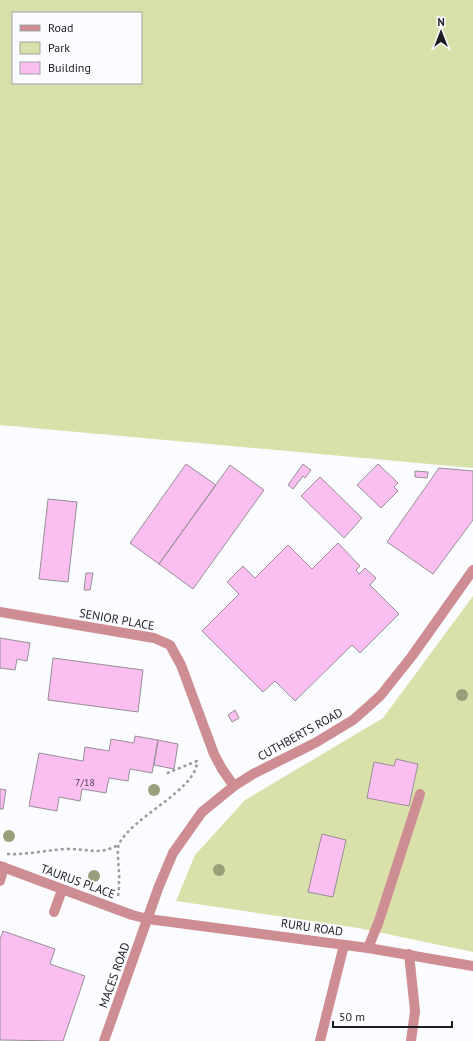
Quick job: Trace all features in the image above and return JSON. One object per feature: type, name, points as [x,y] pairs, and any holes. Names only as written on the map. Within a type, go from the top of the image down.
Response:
[{"type":"street","name":"CUTHBERTS ROAD","points":[[148,919],[159,886],[173,853],[202,812],[234,786],[253,774],[315,743],[353,720],[369,706],[381,695],[473,570]]},
{"type":"street","name":"SENIOR PLACE","points":[[0,612],[154,638],[170,645],[181,665],[214,754],[234,786]]},
{"type":"street","points":[[368,948],[379,921],[420,794]]},
{"type":"street","name":"TAURUS PLACE","points":[[2,866],[62,890],[132,915],[148,919]]},
{"type":"street","points":[[0,881],[2,866]]},
{"type":"street","points":[[54,912],[62,890]]},
{"type":"street","name":"RURU ROAD","points":[[148,919],[368,948],[473,966]]},
{"type":"street","name":"MACES ROAD","points":[[104,1041],[148,919]]},
{"type":"street","points":[[320,1041],[344,945]]},
{"type":"street","points":[[409,954],[415,1011],[411,1041]]},
{"type":"path","points":[[3,853],[26,854],[66,849],[99,851],[109,850],[118,845],[142,818],[187,783],[197,768],[197,761],[165,774]]},
{"type":"path","points":[[118,845],[120,880],[118,896]]},
{"type":"green space","points":[[0,0],[473,0],[473,468],[0,425]]},
{"type":"green space","points":[[473,596],[473,952],[358,928],[176,901],[195,855],[245,800],[383,718]]},
{"type":"building","points":[[186,464],[216,485],[159,564],[130,543]]},
{"type":"building","points":[[303,464],[311,470],[305,478],[303,476],[293,489],[288,485]]},
{"type":"building","points":[[378,464],[398,483],[394,487],[398,491],[381,508],[357,485]]},
{"type":"building","points":[[230,465],[264,490],[193,589],[159,564]]},
{"type":"building","points":[[439,468],[473,471],[473,520],[433,574],[387,542]]},
{"type":"building","points":[[415,471],[428,472],[427,478],[415,477]]},
{"type":"building","points":[[320,477],[362,518],[344,538],[301,496]]},
{"type":"building","points":[[48,499],[77,502],[68,582],[39,579]]},
{"type":"building","points":[[338,543],[360,566],[356,570],[359,574],[365,568],[376,578],[370,585],[399,614],[360,653],[352,645],[295,701],[275,681],[263,692],[202,631],[239,594],[227,582],[243,566],[255,578],[288,545],[312,569]]},
{"type":"building","points":[[86,573],[93,573],[90,590],[84,590]]},
{"type":"building","points":[[0,638],[30,643],[27,661],[17,659],[15,670],[0,668]]},
{"type":"building","points":[[53,658],[143,670],[138,712],[48,700]]},
{"type":"building","points":[[235,710],[239,718],[232,722],[228,715]]},
{"type":"building","points":[[135,736],[158,740],[152,773],[130,769],[128,781],[109,778],[106,793],[82,789],[80,801],[59,797],[57,811],[29,806],[39,753],[83,761],[85,747],[109,751],[111,739],[134,743]]},
{"type":"building","points":[[158,740],[178,744],[174,769],[154,765]]},
{"type":"building","points":[[396,759],[418,764],[409,806],[367,798],[374,762],[394,766]]},
{"type":"building","points":[[0,789],[6,790],[3,809],[0,809]]},
{"type":"building","points":[[322,834],[346,840],[333,897],[308,892]]},
{"type":"building","points":[[3,931],[55,949],[50,964],[85,976],[63,1041],[0,1040],[0,939]]}]
